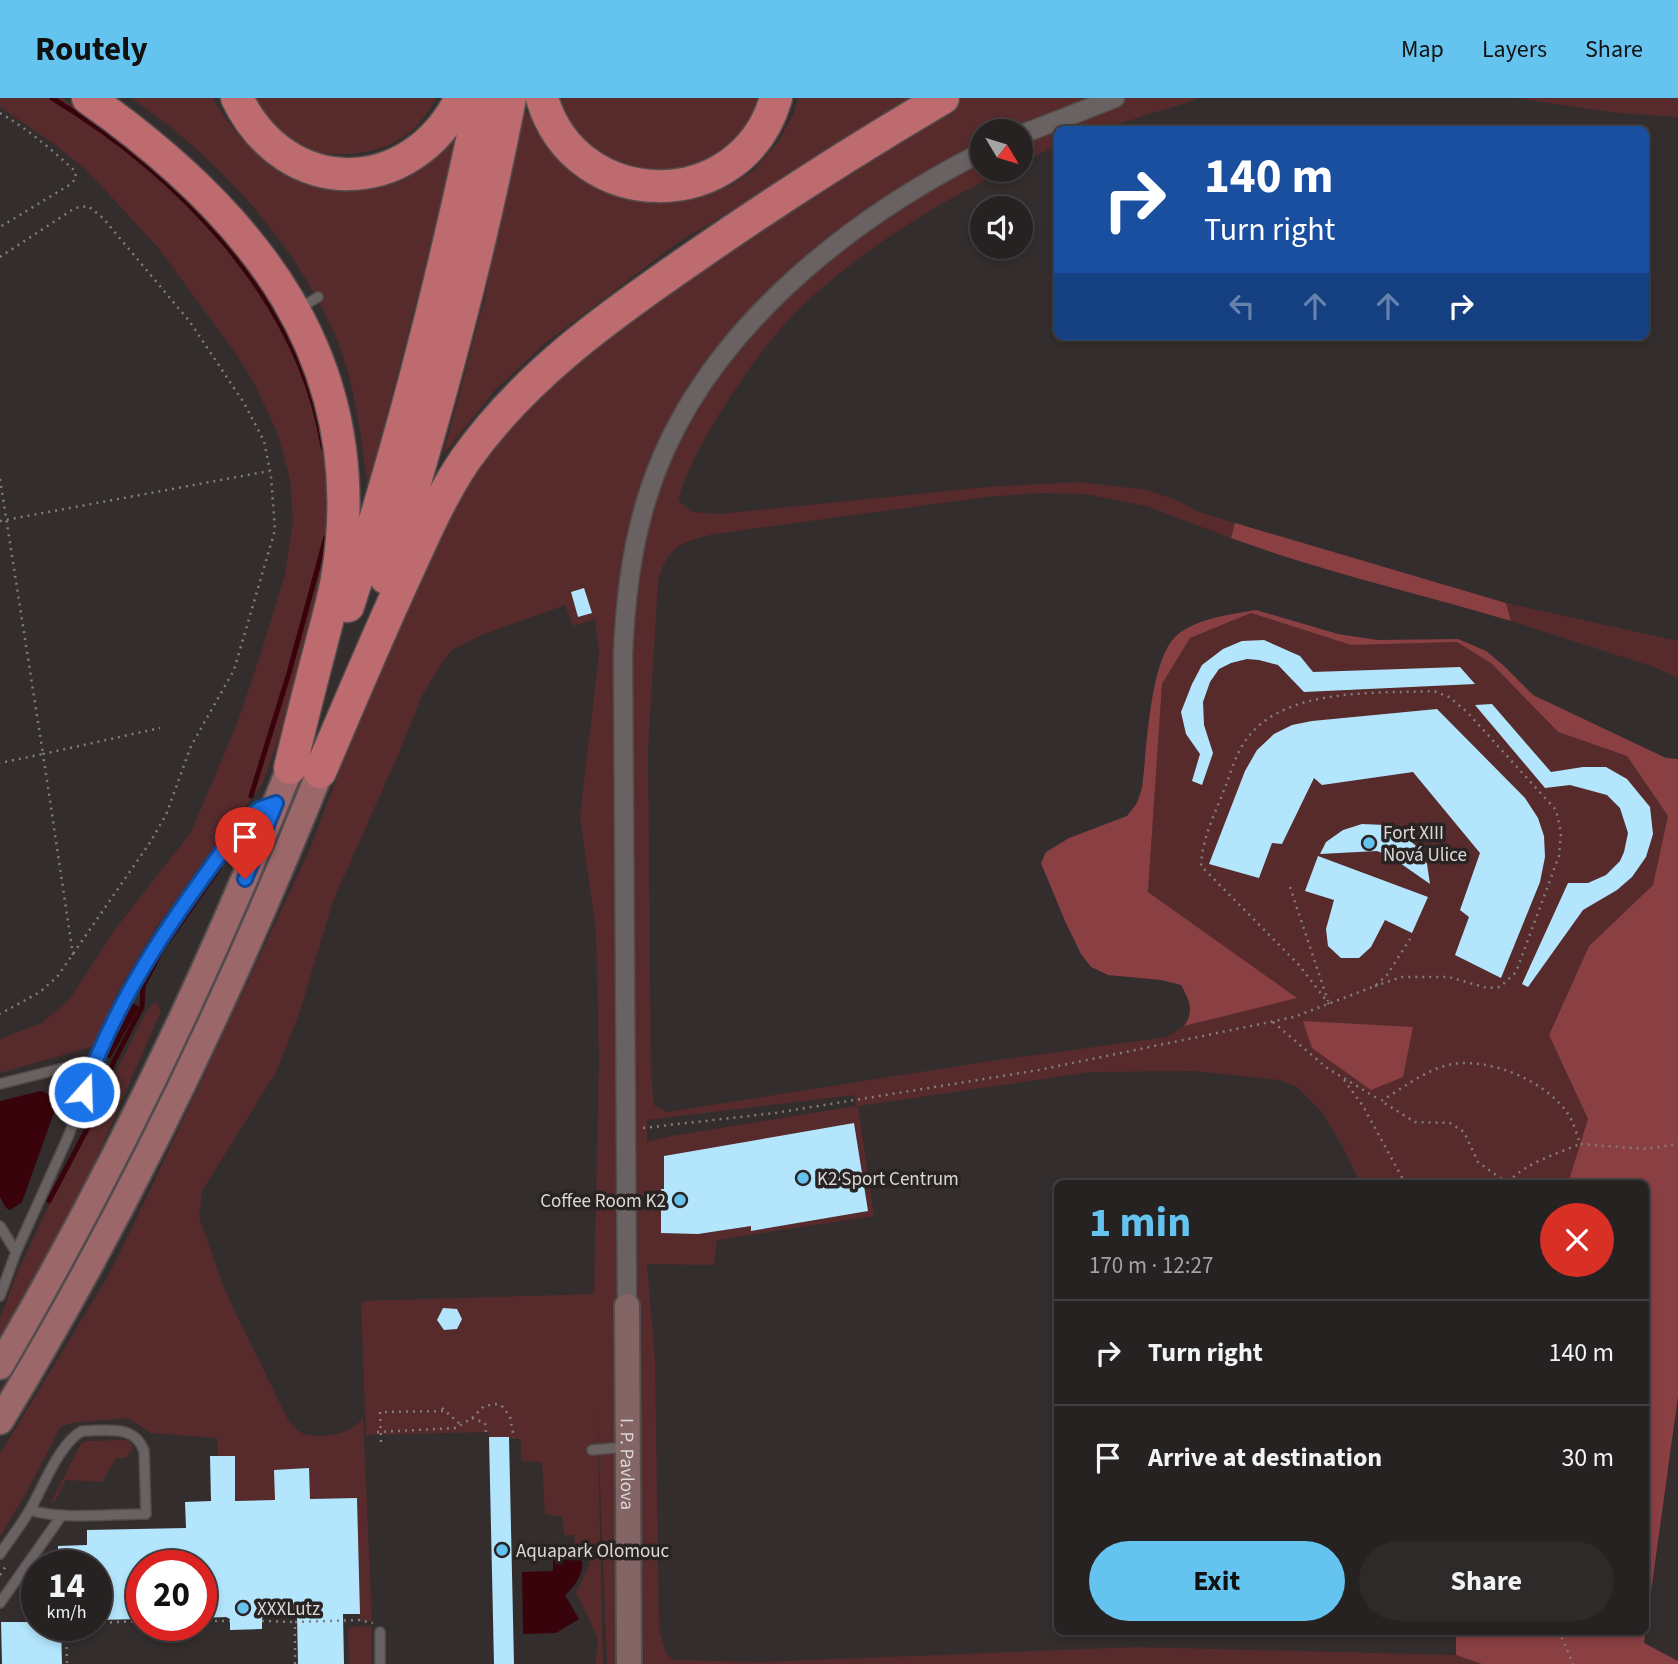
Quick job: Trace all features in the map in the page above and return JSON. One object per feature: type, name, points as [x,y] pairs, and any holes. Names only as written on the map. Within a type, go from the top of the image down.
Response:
[{"type":"highway","points":[[88,98],[132,129],[221,209],[273,275],[307,304],[335,417],[343,521],[338,573],[305,770]]},
{"type":"highway","points":[[237,98],[254,128],[279,152],[310,169],[342,174],[381,169],[416,153],[439,133],[461,98]]},
{"type":"highway","points":[[305,770],[349,603],[396,452],[443,274],[481,98]]},
{"type":"highway","points":[[305,770],[372,623],[439,402],[481,237],[510,98]]},
{"type":"highway","points":[[542,98],[548,117],[561,139],[584,162],[620,180],[657,187],[701,180],[737,159],[762,128],[776,98]]},
{"type":"highway","points":[[305,770],[399,589],[441,499],[482,437],[532,381],[656,283],[711,245],[943,98]]},
{"type":"main road","points":[[0,1366],[72,1240],[144,1102],[217,944],[276,803],[305,770]]},
{"type":"main road","points":[[0,1421],[100,1248],[178,1095],[246,950],[305,770]]},
{"type":"street","points":[[1033,130],[1115,98]]},
{"type":"street","points":[[627,1306],[623,655],[630,571],[647,496],[667,448],[701,387],[742,334],[771,303],[833,247],[864,224],[916,188],[970,159]]},
{"type":"street","name":"I. P. Pavlova","points":[[627,1306],[629,1664]]},
{"type":"lane","points":[[0,1296],[16,1252],[68,1137],[95,1060],[162,934],[244,822],[259,809],[276,803]]},
{"type":"lane","points":[[0,1084],[95,1060]]},
{"type":"lane","points":[[0,1226],[16,1252]]},
{"type":"lane","points":[[0,1554],[30,1510],[64,1449],[76,1435],[82,1431],[127,1431],[141,1441],[144,1451],[146,1514],[62,1515],[40,1514],[30,1510]]},
{"type":"lane","points":[[592,1450],[628,1447]]},
{"type":"lane","points":[[0,1603],[62,1515]]},
{"type":"lane","points":[[380,1632],[380,1664]]},
{"type":"path","points":[[0,113],[17,123],[66,163],[75,171],[76,178],[71,184],[0,227]]},
{"type":"path","points":[[0,257],[75,208],[88,206],[96,211],[155,279],[215,357],[258,429],[264,441],[270,471],[275,530],[234,670],[191,746],[166,815],[149,844],[49,986],[32,998],[0,1013]]},
{"type":"path","points":[[0,521],[270,471]]},
{"type":"path","points":[[0,479],[73,955]]},
{"type":"path","points":[[625,1130],[775,1113],[1039,1070],[1294,1017],[1402,977],[1449,977],[1487,988],[1500,987],[1516,972],[1559,856],[1561,833],[1556,810],[1467,712],[1450,697],[1434,691],[1321,698],[1284,708],[1258,726],[1242,746],[1202,846],[1201,866],[1299,965],[1329,1004]]},
{"type":"path","points":[[0,763],[160,729]]},
{"type":"path","points":[[1290,887],[1329,1004]]},
{"type":"path","points":[[1375,986],[1388,975],[1410,939]]},
{"type":"path","points":[[1273,1022],[1308,1054],[1344,1080],[1415,1122],[1450,1123],[1464,1132],[1478,1162],[1504,1180]]},
{"type":"path","points":[[1381,1101],[1426,1075],[1452,1064],[1470,1063],[1509,1070],[1551,1095],[1569,1115],[1580,1144]]},
{"type":"path","points":[[1344,1080],[1363,1107],[1403,1180]]},
{"type":"path","points":[[1509,1180],[1541,1161],[1580,1144],[1646,1149],[1678,1144]]},
{"type":"path","points":[[379,1432],[443,1430],[462,1426],[484,1406],[497,1404],[503,1407],[510,1417],[514,1438]]},
{"type":"path","points":[[381,1442],[380,1412],[443,1409],[462,1426]]},
{"type":"path","points":[[472,1418],[485,1423],[486,1432]]},
{"type":"path","points":[[262,1621],[359,1620],[370,1623]]},
{"type":"path","points":[[217,1621],[230,1621]]},
{"type":"path","points":[[295,1622],[295,1664]]},
{"type":"path","points":[[1561,1635],[1573,1664]]},
{"type":"path","points":[[66,1641],[67,1664]]},
{"type":"shaded area","points":[[0,98],[61,98],[171,172],[190,189],[299,332],[336,493],[316,635],[262,785],[155,929],[118,991],[94,1046],[0,1073],[0,1039],[42,1023],[69,1000],[116,928],[191,832],[237,724],[259,659],[285,575],[293,521],[290,479],[278,434],[254,383],[234,351],[160,250],[120,206],[86,170],[53,143],[0,107]]},
{"type":"shaded area","points":[[131,98],[213,98],[233,128],[262,158],[296,180],[314,186],[332,187],[415,166],[438,153],[462,125],[368,488],[356,409],[341,351],[316,297],[296,264],[248,201],[221,172],[193,146]]},
{"type":"shaded area","points":[[254,98],[437,98],[418,124],[396,141],[361,153],[342,154],[305,149],[288,141],[275,130]]},
{"type":"shaded area","points":[[558,98],[759,98],[742,130],[715,154],[693,164],[671,169],[647,169],[625,165],[603,156],[584,142],[569,123]]},
{"type":"shaded area","points":[[798,98],[917,98],[676,244],[543,345],[495,390],[443,455],[484,301],[523,107],[554,148],[659,201],[694,197],[730,186],[754,170],[778,142],[794,113]]},
{"type":"shaded area","points":[[961,98],[1201,98],[1112,126],[1054,126],[1054,147],[1033,157],[1033,119],[970,119],[970,182],[983,182],[906,225],[859,258],[802,306],[766,346],[704,440],[678,500],[692,512],[719,514],[987,487],[1079,482],[1147,490],[1199,512],[1235,523],[1231,538],[1146,506],[1085,494],[1039,493],[986,497],[715,534],[694,539],[672,553],[666,560],[658,581],[648,751],[651,1076],[654,1105],[667,1112],[984,1062],[1167,1037],[1184,1026],[1296,998],[1148,892],[1162,684],[1190,638],[1251,613],[1351,645],[1457,642],[1492,664],[1558,732],[1627,756],[1668,816],[1653,885],[1589,946],[1549,1035],[1588,1119],[1569,1180],[1359,1180],[1322,1112],[1297,1087],[1280,1080],[1195,1071],[1091,1072],[858,1106],[874,1216],[717,1240],[714,1265],[647,1264],[655,1360],[659,1630],[666,1654],[674,1660],[760,1662],[1137,1647],[1456,1655],[1482,1664],[607,1664],[597,1404],[603,1664],[596,1664],[598,1638],[576,1593],[589,1566],[590,1556],[586,1549],[575,1544],[574,1535],[564,1535],[562,1516],[545,1515],[542,1462],[521,1461],[521,1439],[489,1437],[488,1432],[366,1435],[361,1301],[594,1294],[599,1059],[596,930],[580,817],[599,653],[595,619],[573,626],[565,605],[479,636],[452,650],[437,670],[422,696],[333,901],[299,1014],[276,1072],[202,1191],[199,1217],[225,1291],[289,1422],[305,1434],[323,1436],[354,1427],[363,1416],[372,1621],[360,1621],[357,1498],[235,1501],[235,1457],[218,1456],[217,1438],[151,1433],[128,1418],[61,1426],[0,1537],[0,1454],[107,1278],[135,1222],[309,851],[416,571],[494,436],[601,338],[900,134]],"holes":[[[854,1095],[857,1106],[647,1142],[647,1120]]]},
{"type":"shaded area","points":[[1515,98],[1678,98],[1678,117],[1617,113]]},
{"type":"shaded area","points":[[1235,523],[1506,603],[1511,621],[1336,572],[1231,538]]},
{"type":"shaded area","points":[[1506,603],[1678,641],[1678,678],[1657,668],[1511,621]]},
{"type":"shaded area","points":[[1256,610],[1338,634],[1377,640],[1458,639],[1486,651],[1533,695],[1666,758],[1678,759],[1678,1396],[1649,1607],[1649,1180],[1569,1180],[1588,1119],[1549,1035],[1589,946],[1653,885],[1668,816],[1627,756],[1558,732],[1492,664],[1457,642],[1351,645],[1251,613],[1190,638],[1162,684],[1148,892],[1297,998],[1184,1026],[1190,1010],[1181,985],[1161,980],[1108,975],[1091,967],[1081,954],[1065,921],[1041,863],[1046,852],[1069,838],[1127,816],[1137,803],[1142,788],[1154,687],[1166,650],[1183,631],[1225,616]]},
{"type":"shaded area","points":[[297,783],[302,784],[248,917],[118,1192],[0,1400],[0,1390],[83,1243],[199,1017],[267,862]]},
{"type":"shaded area","points":[[131,1002],[139,1007],[110,1059],[102,1054]]},
{"type":"shaded area","points":[[156,1002],[161,1011],[77,1203],[0,1342],[0,1319],[16,1276],[147,1010]]},
{"type":"shaded area","points":[[1303,1021],[1413,1027],[1403,1077],[1371,1090],[1312,1048]]},
{"type":"shaded area","points":[[41,1091],[48,1094],[56,1107],[22,1202],[10,1210],[0,1197],[0,1101]]},
{"type":"shaded area","points":[[127,1440],[132,1445],[132,1452],[125,1458],[116,1458],[102,1482],[66,1480],[54,1503],[51,1502],[81,1444],[87,1441]]},
{"type":"shaded area","points":[[553,1560],[582,1561],[580,1575],[565,1595],[579,1619],[556,1633],[523,1634],[522,1572],[553,1571]]},
{"type":"shaded area","points":[[372,1626],[372,1664],[349,1664],[348,1627]]},
{"type":"shaded area","points":[[1456,1635],[1645,1635],[1644,1643],[1678,1661],[1678,1664],[1482,1664],[1456,1655]]},
{"type":"building","points":[[584,588],[592,613],[578,617],[571,592]]},
{"type":"building","points":[[1264,640],[1300,656],[1313,672],[1460,667],[1475,684],[1304,692],[1278,665],[1247,659],[1231,663],[1219,669],[1210,682],[1203,702],[1204,725],[1213,753],[1202,785],[1192,781],[1200,754],[1186,734],[1181,712],[1192,684],[1202,665],[1223,649],[1242,641]]},
{"type":"building","points":[[1492,704],[1551,772],[1606,767],[1627,779],[1650,807],[1653,834],[1646,857],[1632,877],[1617,890],[1583,910],[1528,987],[1522,984],[1568,883],[1588,883],[1606,875],[1620,861],[1628,833],[1620,808],[1607,795],[1570,785],[1545,788],[1475,705]]},
{"type":"building","name":"Fort XIII Nová Ulice","points":[[1437,709],[1525,798],[1538,818],[1544,836],[1545,857],[1540,882],[1501,978],[1455,955],[1469,917],[1460,910],[1480,853],[1413,772],[1322,785],[1314,778],[1282,844],[1272,843],[1259,878],[1209,864],[1245,771],[1257,750],[1274,734],[1292,725],[1312,721]]},
{"type":"building","points":[[1362,824],[1385,825],[1402,833],[1416,846],[1427,864],[1430,884],[1390,856],[1377,851],[1320,854],[1326,842],[1343,830]]},
{"type":"building","points":[[1318,856],[1428,897],[1412,933],[1385,920],[1371,947],[1359,958],[1341,958],[1328,946],[1326,929],[1334,900],[1305,891]]},
{"type":"building","name":"K2 Sport Centrum","points":[[854,1123],[868,1211],[751,1231],[751,1226],[698,1234],[661,1233],[664,1156]]},
{"type":"building","points":[[443,1308],[457,1309],[462,1319],[457,1329],[444,1330],[437,1320]]},
{"type":"building","name":"Aquapark Olomouc","points":[[489,1437],[509,1437],[514,1664],[494,1664]]},
{"type":"building","points":[[210,1456],[235,1456],[235,1501],[275,1500],[274,1470],[309,1468],[310,1499],[357,1498],[360,1614],[343,1614],[344,1664],[298,1664],[297,1615],[266,1616],[262,1618],[262,1629],[230,1630],[230,1619],[217,1617],[217,1550],[126,1550],[126,1619],[112,1620],[112,1550],[58,1550],[58,1546],[87,1545],[87,1530],[186,1528],[185,1502],[211,1501]]},
{"type":"building","points":[[1,1622],[21,1622],[21,1641],[61,1641],[62,1664],[2,1664]]},
{"type":"waterway","points":[[52,98],[99,129],[144,164],[186,202],[225,245],[260,291],[288,340],[310,392],[323,447]]},
{"type":"waterway","points":[[251,796],[289,673],[326,537]]},
{"type":"waterway","points":[[49,1201],[96,1112],[114,1061],[142,1007],[143,986],[161,951],[219,868]]},
{"type":"place","name":"Fort XIII Nová Ulice","points":[[1369,843]]},
{"type":"place","name":"K2 Sport Centrum","points":[[803,1178]]},
{"type":"place","name":"Coffee Room K2","points":[[680,1200]]},
{"type":"place","name":"Aquapark Olomouc","points":[[502,1550]]},
{"type":"place","name":"XXXLutz","points":[[243,1608]]},
{"type":"route","points":[[84,1092],[95,1060],[162,934],[244,822],[259,809],[276,803],[245,879]]}]
